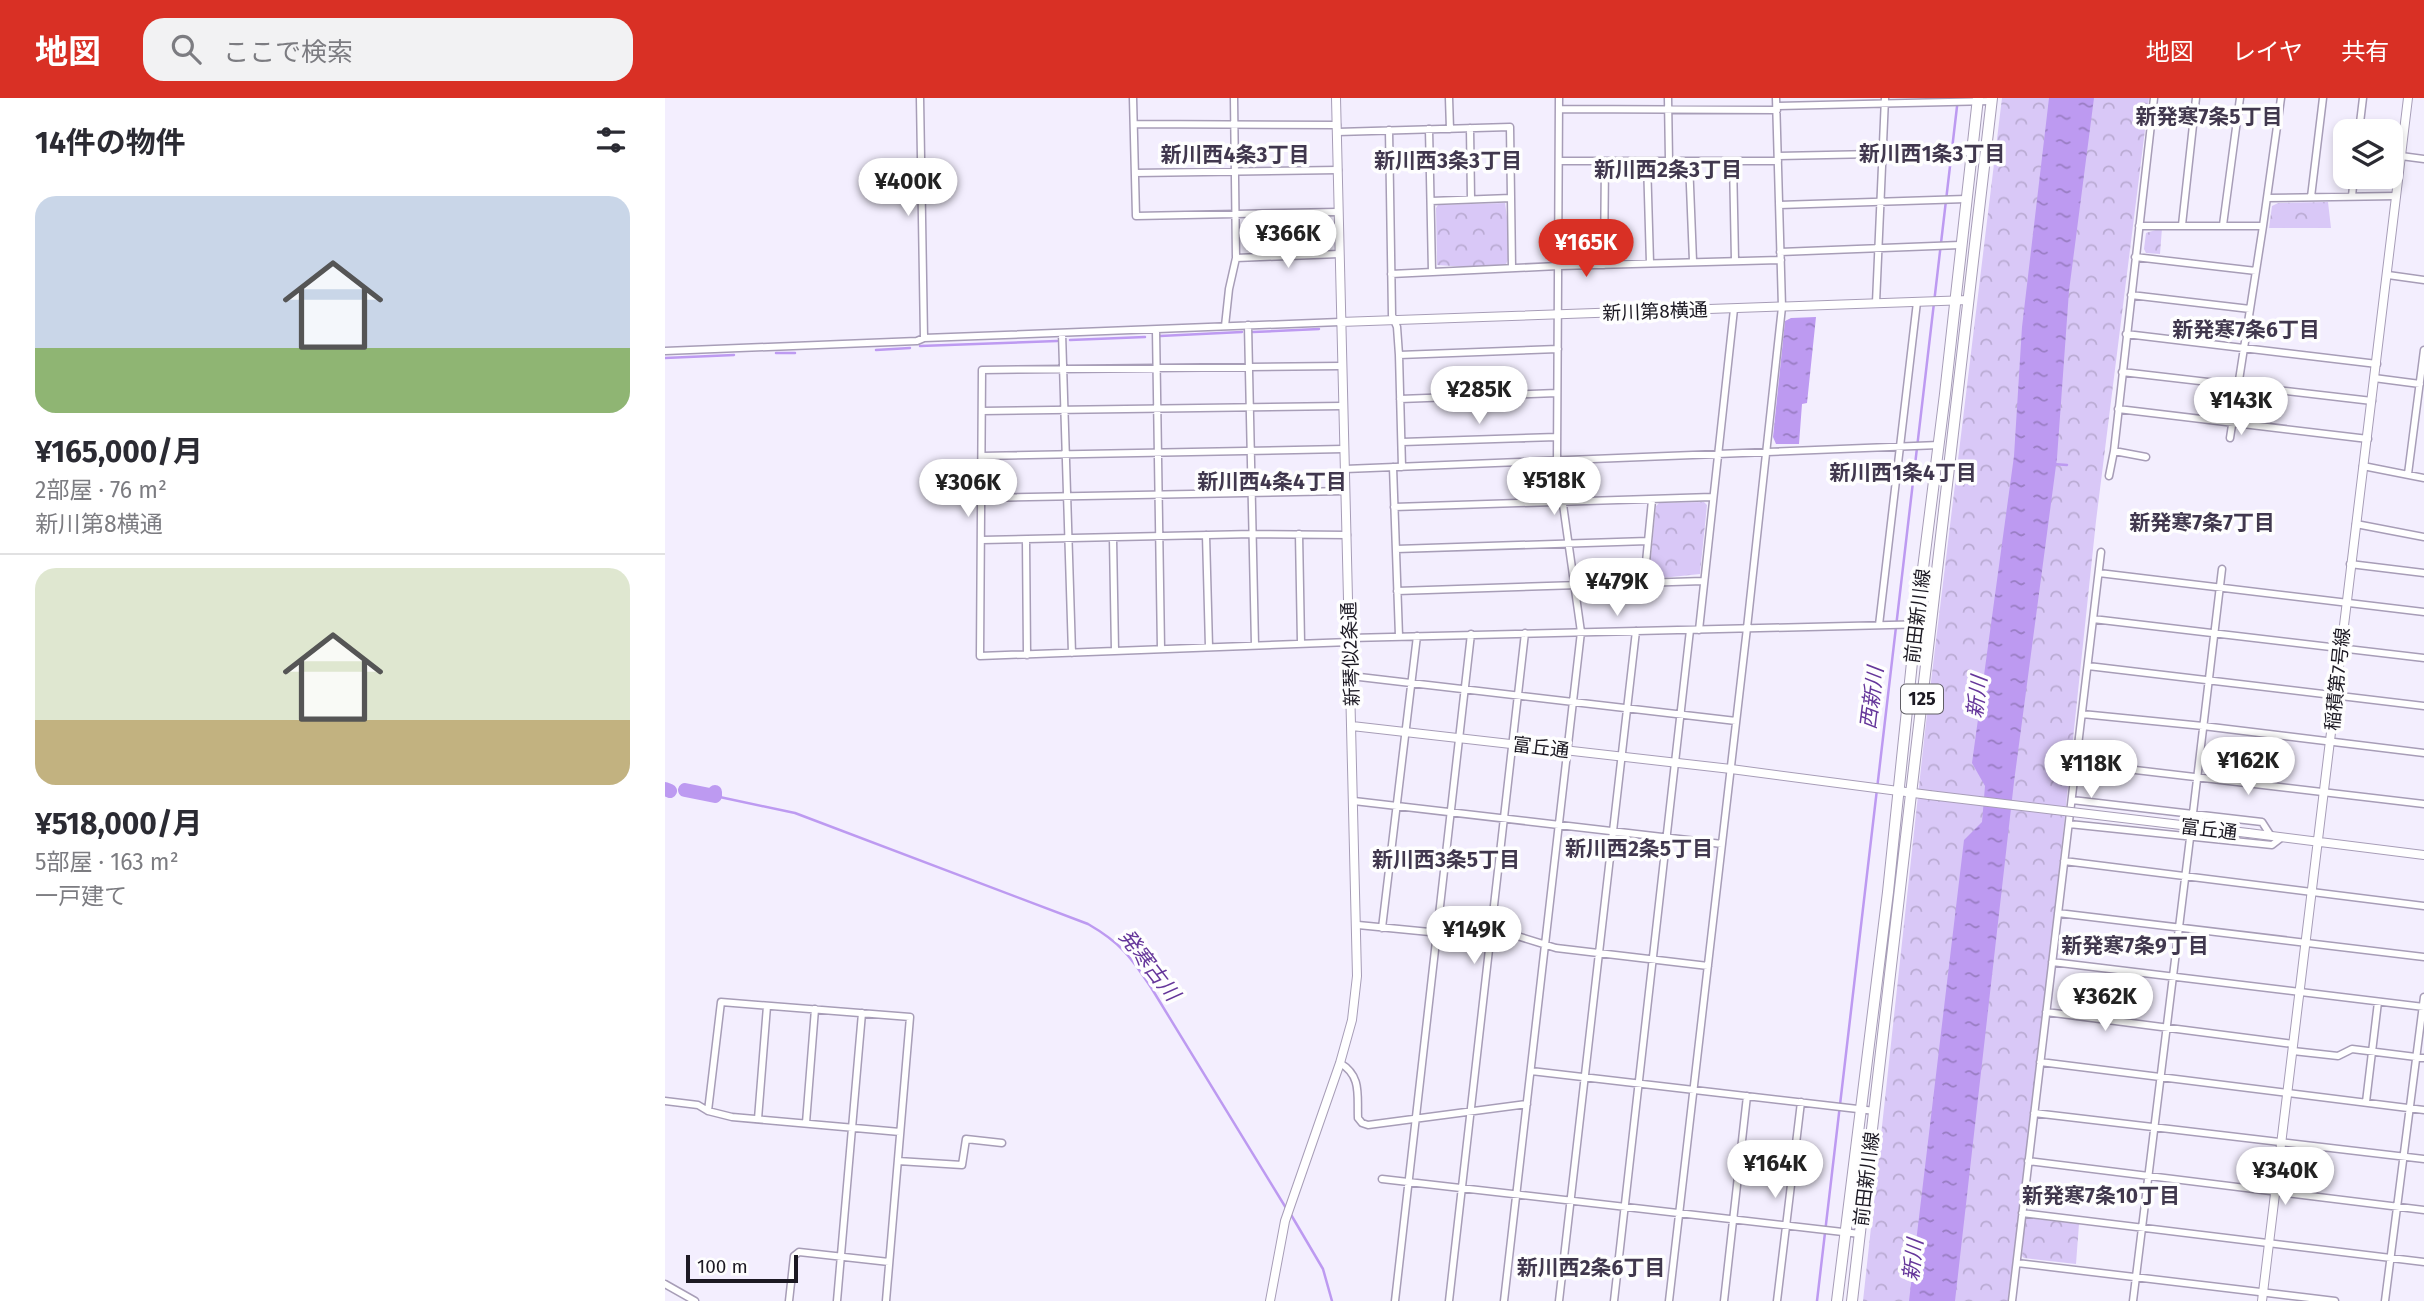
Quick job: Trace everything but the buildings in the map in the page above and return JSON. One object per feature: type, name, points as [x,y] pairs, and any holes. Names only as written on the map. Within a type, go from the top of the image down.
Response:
[{"type":"main road","name":"前田新川線","points":[[1837,1301],[1888,892],[1916,624],[1978,100]]},
{"type":"main road","name":"前田新川線","points":[[1852,1301],[1991,100]]},
{"type":"street","points":[[920,98],[924,338]]},
{"type":"street","points":[[1133,98],[1136,216],[1338,212]]},
{"type":"street","points":[[1225,326],[1236,258],[1234,98]]},
{"type":"street","name":"新琴似2条通","points":[[1270,1301],[1285,1221],[1340,1063],[1352,1020],[1357,976],[1358,925],[1342,406],[1336,98]]},
{"type":"street","points":[[1450,98],[1450,129]]},
{"type":"street","points":[[1504,1301],[1581,632],[1557,462],[1559,98]]},
{"type":"street","points":[[1668,98],[1669,160]]},
{"type":"street","points":[[2109,476],[2114,452],[2154,98]]},
{"type":"street","points":[[2182,225],[2196,98]]},
{"type":"street","points":[[2223,225],[2240,98]]},
{"type":"street","points":[[2230,438],[2267,198],[2278,98]]},
{"type":"street","points":[[2311,197],[2323,98]]},
{"type":"street","points":[[2360,119],[2363,98]]},
{"type":"street","name":"稲積第7号線","points":[[2403,139],[2408,98]]},
{"type":"street","points":[[1559,109],[1668,111],[1777,104],[1991,100]]},
{"type":"street","points":[[1876,303],[1885,101]]},
{"type":"street","points":[[1669,1301],[1782,307],[1777,104]]},
{"type":"street","points":[[1134,124],[1389,130],[1510,127],[1512,268]]},
{"type":"street","points":[[1470,128],[1471,199]]},
{"type":"street","points":[[1429,129],[1432,272]]},
{"type":"street","points":[[1389,130],[1392,315],[1399,355],[1402,467]]},
{"type":"street","points":[[1560,160],[1733,161],[1972,152]]},
{"type":"street","points":[[2403,156],[2424,159]]},
{"type":"street","points":[[1689,160],[1693,261]]},
{"type":"street","points":[[1647,161],[1650,263]]},
{"type":"street","points":[[1733,161],[1735,260]]},
{"type":"street","points":[[1604,265],[1605,162]]},
{"type":"street","points":[[1135,173],[1338,170]]},
{"type":"street","points":[[2352,197],[2353,189]]},
{"type":"street","name":"稲積第7号線","points":[[2263,1296],[2397,189]]},
{"type":"street","points":[[2267,198],[2396,196]]},
{"type":"street","points":[[1431,201],[1511,198]]},
{"type":"street","points":[[1779,205],[1966,199]]},
{"type":"street","points":[[2139,226],[2263,226]]},
{"type":"street","points":[[1391,274],[1735,260],[1960,245]]},
{"type":"street","points":[[1236,258],[1339,254]]},
{"type":"street","points":[[2136,257],[2256,271]]},
{"type":"street","points":[[2388,275],[2424,280]]},
{"type":"street","points":[[2131,295],[2250,309]]},
{"type":"street","name":"新川第8横通","points":[[1340,322],[1969,300]]},
{"type":"street","points":[[1882,625],[1917,302]]},
{"type":"street","points":[[1699,629],[1734,309]]},
{"type":"street","points":[[665,351],[1340,322]]},
{"type":"street","points":[[1248,325],[1255,645]]},
{"type":"street","points":[[1156,330],[1161,649]]},
{"type":"street","points":[[1062,333],[1072,653]]},
{"type":"street","points":[[2126,334],[2377,364]]},
{"type":"street","points":[[1399,355],[1558,349]]},
{"type":"street","points":[[2408,474],[2424,351]]},
{"type":"street","points":[[1341,366],[982,370],[980,656],[1301,643],[1399,636],[1930,624]]},
{"type":"street","points":[[2122,372],[2372,401]]},
{"type":"street","points":[[2374,378],[2420,384]]},
{"type":"street","points":[[1400,399],[1557,393]]},
{"type":"street","points":[[982,411],[1250,405],[1342,406]]},
{"type":"street","points":[[2118,409],[2368,439]]},
{"type":"street","points":[[1402,442],[1557,437]]},
{"type":"street","points":[[1345,469],[1938,445]]},
{"type":"street","points":[[982,456],[1344,449]]},
{"type":"street","points":[[2114,452],[2146,457]]},
{"type":"street","points":[[2363,466],[2424,478]]},
{"type":"street","points":[[1393,467],[1399,636]]},
{"type":"street","points":[[982,498],[1345,491]]},
{"type":"street","points":[[1394,507],[1712,497]]},
{"type":"street","points":[[1644,583],[1652,499]]},
{"type":"street","points":[[2356,524],[2424,537]]},
{"type":"street","points":[[982,540],[1253,534],[1347,535]]},
{"type":"street","points":[[1299,534],[1301,643]]},
{"type":"street","points":[[1206,535],[1209,647]]},
{"type":"street","points":[[1114,538],[1115,651]]},
{"type":"street","points":[[1025,540],[1027,655]]},
{"type":"street","points":[[1396,549],[1648,541]]},
{"type":"street","points":[[2012,1301],[2101,552]]},
{"type":"street","points":[[2350,564],[2424,573]]},
{"type":"street","points":[[2193,813],[2222,569]]},
{"type":"street","points":[[2099,573],[2424,610]]},
{"type":"street","points":[[1397,591],[1703,581]]},
{"type":"street","points":[[2094,618],[2424,658]]},
{"type":"street","points":[[1614,1301],[1690,630]]},
{"type":"street","points":[[1559,1301],[1636,631]]},
{"type":"street","points":[[1449,1301],[1525,633]]},
{"type":"street","points":[[1395,1301],[1471,634]]},
{"type":"street","points":[[1382,928],[1416,636]]},
{"type":"street","points":[[2088,666],[2424,706]]},
{"type":"street","points":[[1351,676],[1736,721]]},
{"type":"street","points":[[2082,714],[2424,753]]},
{"type":"street","name":"富丘通","points":[[1352,726],[1675,762],[2424,855]]},
{"type":"street","points":[[2076,763],[2424,804]]},
{"type":"street","points":[[2072,800],[2262,822],[2271,836]]},
{"type":"street","points":[[1354,801],[1722,844]]},
{"type":"street","points":[[2069,824],[2272,845],[2281,838]]},
{"type":"street","points":[[2133,1301],[2190,838]]},
{"type":"street","points":[[2064,861],[2424,906]]},
{"type":"street","points":[[2058,913],[2424,957]]},
{"type":"street","points":[[1358,925],[1491,938],[1514,935],[1545,946],[1708,966]]},
{"type":"street","points":[[2052,962],[2423,1007]]},
{"type":"street","points":[[2385,1301],[2410,1108],[2420,1057],[2424,997]]},
{"type":"street","points":[[708,1111],[721,1002],[910,1017],[886,1301]]},
{"type":"street","points":[[2367,1102],[2378,1002]]},
{"type":"street","points":[[758,1119],[767,1006]]},
{"type":"street","points":[[806,1123],[815,1009]]},
{"type":"street","points":[[2046,1012],[2167,1027],[2338,1056],[2352,1049],[2420,1057]]},
{"type":"street","points":[[837,1301],[862,1013]]},
{"type":"street","points":[[2040,1062],[2424,1110]]},
{"type":"street","points":[[1340,1063],[1349,1068],[1356,1077],[1358,1118],[1368,1125],[1527,1104]]},
{"type":"street","points":[[1531,1071],[1875,1111]]},
{"type":"street","points":[[1724,1301],[1747,1096]]},
{"type":"street","points":[[665,1101],[698,1105],[708,1111],[732,1117],[900,1132]]},
{"type":"street","points":[[1777,1301],[1801,1102]]},
{"type":"street","points":[[2034,1113],[2424,1159]]},
{"type":"street","points":[[898,1161],[961,1165],[966,1139],[1002,1143]]},
{"type":"street","points":[[2028,1161],[2148,1178],[2424,1210]]},
{"type":"street","points":[[1383,1179],[1860,1234]]},
{"type":"street","points":[[2022,1213],[2424,1262]]},
{"type":"street","points":[[789,1301],[794,1256],[799,1252],[889,1262]]},
{"type":"street","points":[[2017,1263],[2263,1296],[2335,1301]]},
{"type":"street","points":[[665,1284],[695,1301]]},
{"type":"green space","points":[[2002,98],[2149,98],[2096,521],[2054,919],[2008,1301],[1863,1301],[1925,731]]},
{"type":"green space","points":[[2328,202],[2331,228],[2269,228],[2272,206],[2278,203]]},
{"type":"green space","points":[[1505,203],[1512,252],[1506,264],[1496,269],[1437,265],[1438,205]]},
{"type":"green space","points":[[2162,228],[2160,254],[2146,253],[2146,233]]},
{"type":"green space","points":[[2243,390],[2270,394],[2266,423],[2239,417]]},
{"type":"green space","points":[[1704,502],[1707,505],[1700,574],[1652,579],[1649,576],[1656,506],[1659,503]]},
{"type":"green space","points":[[2027,1218],[2079,1224],[2076,1264],[2024,1258],[2022,1256]]},
{"type":"water","points":[[2049,98],[2094,98],[2069,291],[2057,458],[2014,782],[1955,1301],[1909,1301],[1964,840],[1982,822],[1985,786],[1972,763],[2014,456],[2022,327]]},
{"type":"water","points":[[1816,317],[1807,403],[1802,404],[1799,444],[1776,444],[1773,437],[1785,321],[1791,318]]},
{"type":"waterway","name":"西新川","points":[[1817,1301],[1958,98]]},
{"type":"waterway","points":[[1253,332],[1319,329]]},
{"type":"waterway","points":[[1160,336],[1242,332]]},
{"type":"waterway","points":[[1070,340],[1145,337]]},
{"type":"waterway","points":[[920,346],[1057,341]]},
{"type":"waterway","points":[[876,350],[910,348]]},
{"type":"waterway","points":[[776,353],[795,353]]},
{"type":"waterway","points":[[665,358],[734,355]]},
{"type":"waterway","points":[[2053,464],[2067,465]]},
{"type":"waterway","points":[[665,789],[670,791]]},
{"type":"waterway","points":[[685,790],[715,796],[715,792]]},
{"type":"waterway","name":"発寒古川","points":[[715,796],[795,813],[1088,924],[1109,938],[1131,959],[1152,989],[1286,1208]]},
{"type":"waterway","name":"発寒古川","points":[[1290,1213],[1323,1269],[1332,1301]]},
{"type":"district","name":"新発寒7条5丁目","points":[[2209,117]]},
{"type":"district","name":"新川西1条3丁目","points":[[1932,154]]},
{"type":"district","name":"新川西4条3丁目","points":[[1235,155]]},
{"type":"district","name":"新川西3条3丁目","points":[[1448,161]]},
{"type":"district","name":"新川西2条3丁目","points":[[1668,170]]},
{"type":"district","name":"新発寒7条6丁目","points":[[2246,330]]},
{"type":"district","name":"新川西1条4丁目","points":[[1903,473]]},
{"type":"district","name":"新川西4条4丁目","points":[[1272,482]]},
{"type":"district","name":"新発寒7条7丁目","points":[[2202,523]]},
{"type":"district","name":"新川西2条5丁目","points":[[1639,849]]},
{"type":"district","name":"新川西3条5丁目","points":[[1446,860]]},
{"type":"district","name":"新発寒7条9丁目","points":[[2135,946]]},
{"type":"district","name":"新発寒7条10丁目","points":[[2101,1196]]},
{"type":"district","name":"新川西2条6丁目","points":[[1591,1268]]},
{"type":"water label","name":"新川","points":[[1977,697]]},
{"type":"water label","name":"新川","points":[[1913,1260]]}]
